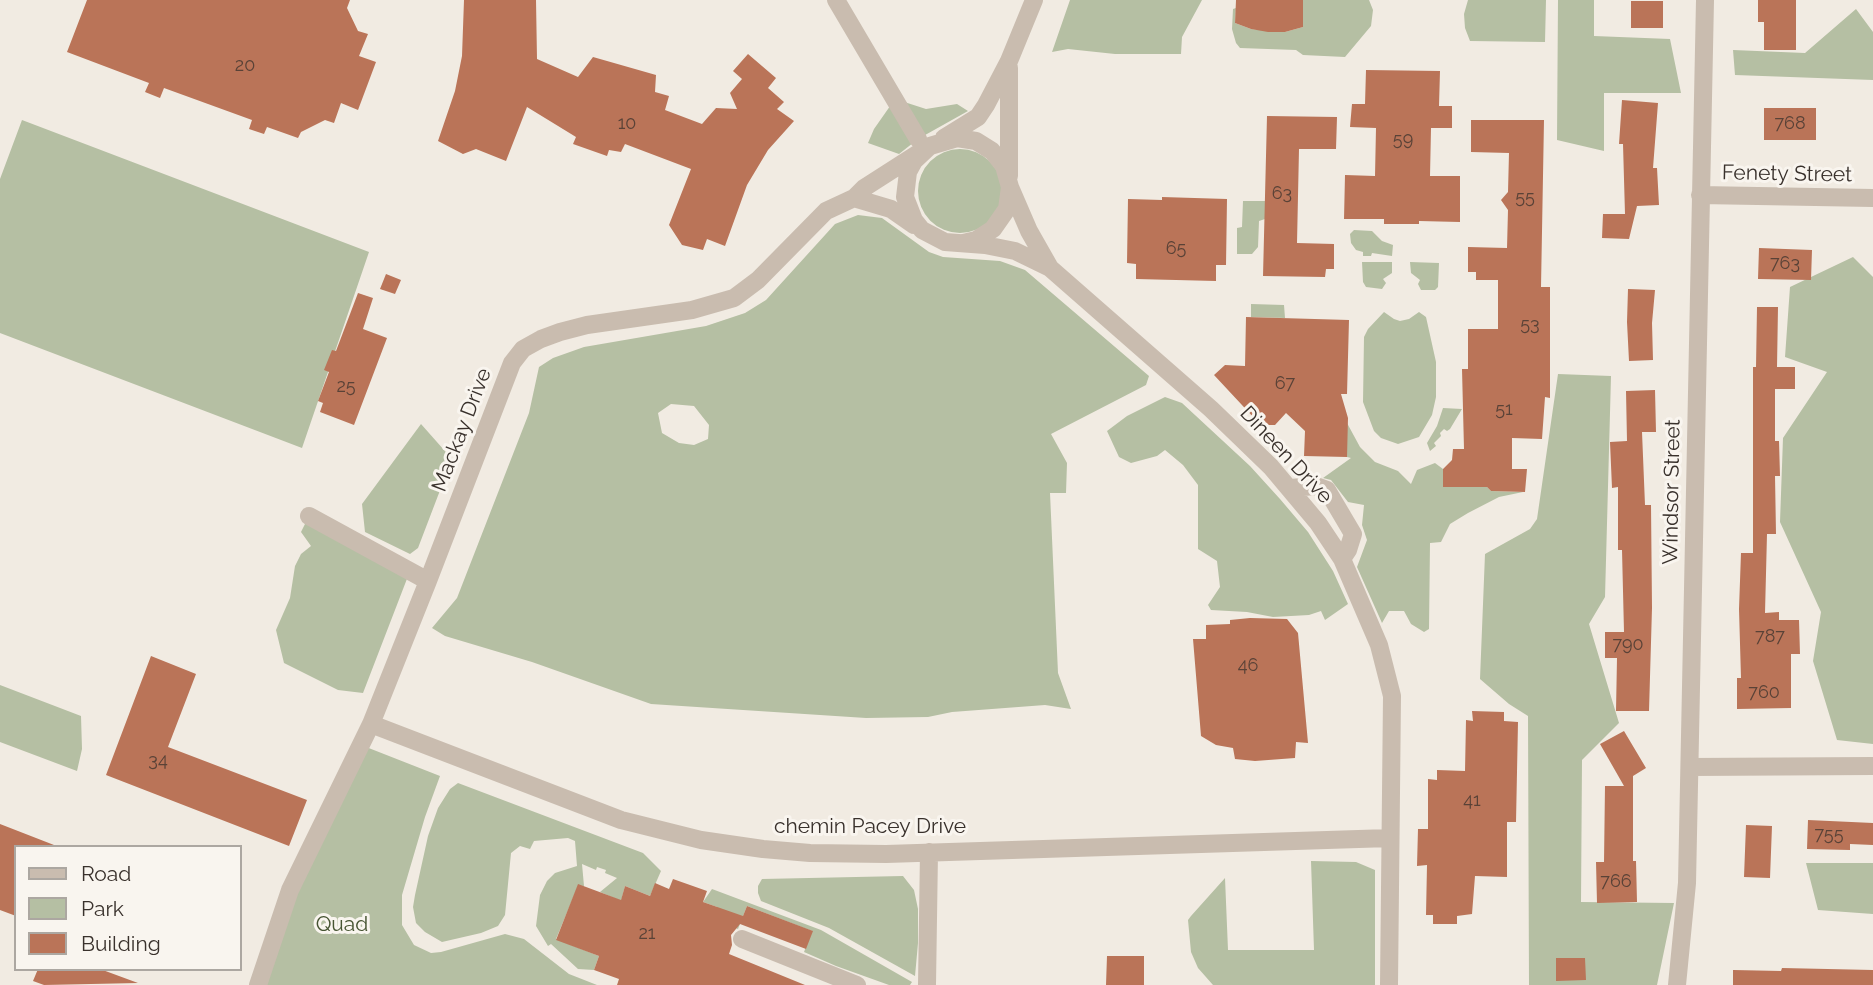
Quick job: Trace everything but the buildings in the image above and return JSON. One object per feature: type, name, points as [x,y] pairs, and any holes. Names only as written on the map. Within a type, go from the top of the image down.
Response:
[{"type":"street","points":[[836,0],[920,145]]},
{"type":"street","points":[[938,142],[978,117],[994,94],[1034,0]]},
{"type":"street","name":"Windsor Street","points":[[1677,985],[1687,883],[1705,0]]},
{"type":"street","points":[[963,243],[976,240],[993,229],[1007,209],[1009,61]]},
{"type":"street","points":[[920,145],[957,138],[984,145],[999,158],[1029,231],[1050,268]]},
{"type":"street","points":[[920,145],[908,172],[905,197],[914,220],[922,230]]},
{"type":"street","name":"Mackay Drive","points":[[258,985],[290,890],[370,724],[429,581],[507,374],[523,349],[541,339],[587,325],[692,310],[734,298],[758,280],[820,216],[833,206],[854,198],[920,145]]},
{"type":"street","name":"Fenety Street","points":[[1700,195],[1873,198]]},
{"type":"street","points":[[854,198],[891,209],[945,242],[1015,251],[1050,268]]},
{"type":"street","name":"Dineen Drive","points":[[1050,268],[1211,410],[1290,488],[1342,559],[1379,645],[1392,696],[1389,985]]},
{"type":"street","points":[[1290,488],[1316,486],[1327,490],[1353,534],[1342,559]]},
{"type":"street","points":[[309,516],[429,581]]},
{"type":"street","name":"chemin Pacey Drive","points":[[370,724],[599,812],[701,840],[810,853],[1390,838]]},
{"type":"street","points":[[1690,767],[1873,766]]},
{"type":"street","points":[[927,985],[929,852]]},
{"type":"street","points":[[742,940],[857,985]]},
{"type":"green space","points":[[1070,0],[1202,0],[1182,37],[1181,54],[1115,54],[1068,49],[1052,52]]},
{"type":"green space","points":[[1303,0],[1369,0],[1373,10],[1371,26],[1345,57],[1303,55],[1296,50],[1240,48],[1236,43],[1232,29],[1233,9],[1236,8],[1235,23],[1251,29],[1285,32],[1303,27]]},
{"type":"green space","points":[[1468,0],[1546,0],[1545,42],[1470,41],[1464,14]]},
{"type":"green space","points":[[1558,0],[1594,0],[1594,36],[1670,39],[1681,93],[1604,93],[1604,151],[1557,140]]},
{"type":"green space","points":[[1856,9],[1873,32],[1873,80],[1735,75],[1733,50],[1805,53]]},
{"type":"green space","points":[[895,99],[926,109],[957,104],[968,111],[918,139],[899,154],[868,143],[874,129]]},
{"type":"green space","points":[[22,120],[369,252],[302,448],[0,333],[0,179]]},
{"type":"green space","points":[[960,149],[976,152],[990,161],[999,175],[1002,191],[999,207],[990,221],[976,230],[960,233],[944,230],[930,221],[921,207],[918,191],[921,175],[930,161],[944,152]]},
{"type":"green space","points":[[1243,201],[1265,201],[1265,219],[1259,221],[1258,247],[1252,254],[1237,254],[1237,228],[1242,227]]},
{"type":"green space","points":[[858,215],[882,218],[929,252],[943,257],[1000,261],[1025,270],[1149,376],[1146,385],[1051,434],[1067,463],[1066,493],[1050,493],[1058,673],[1071,709],[1045,705],[952,712],[928,717],[866,718],[651,704],[532,662],[445,636],[432,628],[457,598],[529,413],[539,367],[553,358],[584,347],[706,326],[745,313],[766,300],[835,224]],"holes":[[[671,404],[694,406],[709,425],[708,439],[694,445],[679,443],[662,433],[658,413]]]},
{"type":"green space","points":[[1354,230],[1372,231],[1382,241],[1393,245],[1392,256],[1372,253],[1371,256],[1363,256],[1363,252],[1356,250],[1351,243],[1350,234]]},
{"type":"green space","points":[[1853,257],[1873,277],[1873,744],[1837,740],[1813,661],[1821,612],[1780,522],[1783,438],[1827,372],[1785,357],[1790,287]]},
{"type":"green space","points":[[1362,262],[1392,262],[1392,273],[1383,279],[1386,283],[1382,289],[1366,287],[1363,282]]},
{"type":"green space","points":[[1410,262],[1439,263],[1438,287],[1435,290],[1421,290],[1418,284],[1420,280],[1411,273]]},
{"type":"green space","points":[[1251,304],[1284,305],[1285,318],[1251,317]]},
{"type":"green space","points":[[1384,312],[1400,321],[1419,312],[1426,317],[1436,362],[1436,397],[1432,415],[1419,437],[1398,444],[1381,438],[1374,431],[1363,402],[1364,337]]},
{"type":"green space","points":[[1558,374],[1611,376],[1605,597],[1589,624],[1619,723],[1582,760],[1581,902],[1674,903],[1657,985],[1529,985],[1528,716],[1480,679],[1485,554],[1530,529],[1537,519]]},
{"type":"green space","points":[[1165,397],[1182,403],[1250,466],[1280,499],[1308,532],[1333,571],[1348,604],[1325,620],[1321,611],[1309,615],[1273,617],[1211,610],[1208,605],[1220,587],[1217,561],[1198,549],[1198,485],[1183,465],[1165,450],[1157,456],[1131,463],[1119,457],[1107,431],[1127,416]]},
{"type":"green space","points":[[1443,408],[1462,409],[1450,429],[1444,429],[1440,433],[1441,436],[1434,443],[1436,446],[1430,451],[1427,443]]},
{"type":"green space","points":[[1347,423],[1360,447],[1375,462],[1398,471],[1411,484],[1417,470],[1435,463],[1491,491],[1523,492],[1499,497],[1468,513],[1450,524],[1441,542],[1430,543],[1429,629],[1424,632],[1411,624],[1404,611],[1389,611],[1382,623],[1357,567],[1367,540],[1362,525],[1364,505],[1348,502],[1331,480],[1323,478],[1351,458],[1347,457]]},
{"type":"green space","points":[[421,424],[452,459],[418,548],[410,554],[365,532],[362,504]]},
{"type":"green space","points":[[309,516],[410,571],[363,693],[338,690],[284,663],[276,630],[290,598],[295,566],[301,554],[311,546],[301,532]]},
{"type":"green space","points":[[0,685],[81,716],[82,749],[77,771],[0,742]]},
{"type":"green space","name":"Quad","points":[[361,745],[440,776],[402,895],[402,925],[414,945],[431,953],[441,952],[505,934],[524,939],[569,974],[597,985],[258,985]]},
{"type":"green space","points":[[458,783],[643,853],[661,871],[650,896],[625,886],[621,901],[600,892],[617,878],[605,873],[606,870],[597,867],[596,870],[582,864],[584,886],[578,886],[556,939],[599,956],[594,970],[578,969],[551,944],[548,946],[536,926],[540,895],[547,881],[555,873],[577,866],[575,841],[568,838],[534,841],[530,849],[520,846],[511,853],[505,915],[498,926],[442,942],[416,923],[413,907],[428,836],[438,808],[450,789]]},
{"type":"green space","points":[[1311,861],[1356,862],[1375,870],[1375,985],[1213,985],[1198,968],[1191,952],[1188,920],[1191,916],[1225,878],[1228,950],[1314,950]]},
{"type":"green space","points":[[1806,863],[1873,863],[1873,914],[1818,910]]},
{"type":"green space","points":[[903,876],[914,890],[918,909],[915,976],[829,928],[761,901],[758,893],[762,879]]},
{"type":"green space","points":[[712,889],[821,930],[912,982],[910,985],[889,985],[804,952],[812,931],[747,906],[738,929],[712,919],[717,907],[703,902]]}]
